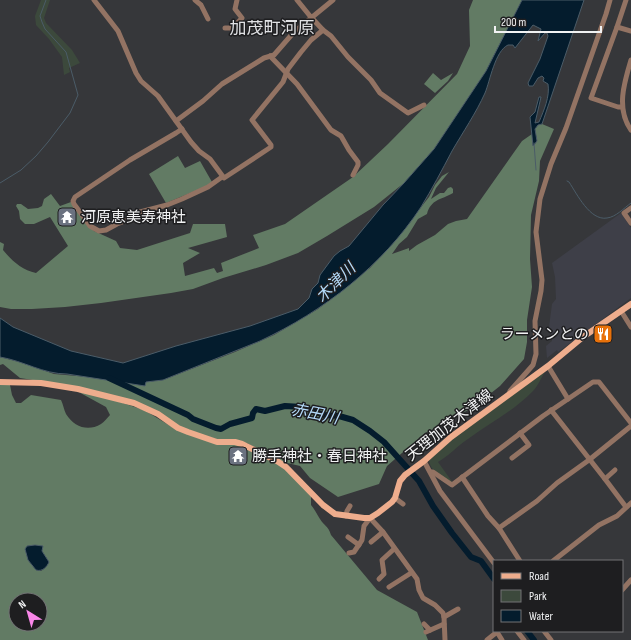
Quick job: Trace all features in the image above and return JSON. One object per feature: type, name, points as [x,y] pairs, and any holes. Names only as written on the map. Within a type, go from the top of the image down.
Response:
[{"type":"main road","name":"天理加茂木津線","points":[[370,518],[395,498],[398,485],[405,475],[424,461],[450,436],[631,304]]},
{"type":"main road","points":[[0,382],[41,383],[94,392],[148,408],[178,428],[204,438],[221,442],[235,442],[249,447],[277,461],[286,467],[323,505],[336,514],[370,518]]},
{"type":"street","points":[[94,0],[118,31],[139,77],[146,86],[158,96],[191,142],[199,151],[210,159],[222,177]]},
{"type":"street","points":[[195,0],[202,5],[208,19]]},
{"type":"street","points":[[225,28],[233,28],[242,18],[235,9],[237,0]]},
{"type":"street","points":[[297,0],[323,30],[331,36],[348,57],[371,80],[380,93],[408,113],[424,105]]},
{"type":"street","points":[[176,121],[203,101],[222,84],[264,58],[274,55],[294,32],[333,0]]},
{"type":"street","points":[[509,394],[533,365],[536,354],[535,321],[542,280],[536,232],[537,208],[551,164],[566,128],[610,0]]},
{"type":"street","points":[[622,107],[591,98],[626,0]]},
{"type":"street","points":[[617,27],[631,31]]},
{"type":"street","points":[[182,129],[130,160],[75,197],[73,201],[74,204],[90,226],[100,231],[106,230],[130,219],[140,212],[167,205],[182,199],[208,187],[222,177],[224,178],[270,147],[271,145],[252,120],[283,82],[287,73],[311,40],[323,30]]},
{"type":"street","points":[[270,56],[287,73],[331,130],[340,136],[348,150],[358,162],[353,175]]},
{"type":"street","points":[[631,60],[622,96],[624,115],[631,130]]},
{"type":"street","points":[[631,208],[624,213],[631,223]]},
{"type":"street","points":[[621,311],[631,326]]},
{"type":"street","points":[[548,366],[568,398]]},
{"type":"street","points":[[431,472],[452,485],[551,410],[593,382],[598,381],[631,424],[590,460],[557,483],[537,501],[499,528]]},
{"type":"street","points":[[551,410],[626,507]]},
{"type":"street","points":[[512,458],[529,445],[520,433]]},
{"type":"street","points":[[424,461],[440,491],[493,562]]},
{"type":"street","points":[[604,479],[615,470]]},
{"type":"street","points":[[462,477],[488,516],[499,528],[519,560]]},
{"type":"street","points":[[395,498],[403,504]]},
{"type":"street","points":[[554,560],[600,525],[617,516],[631,503]]},
{"type":"street","points":[[346,516],[350,506]]},
{"type":"street","points":[[349,553],[354,552],[359,545],[362,540],[364,526],[370,518],[383,532],[411,573],[417,579],[419,590],[424,598],[435,605],[443,613],[445,640]]},
{"type":"street","points":[[371,542],[383,532]]},
{"type":"street","points":[[348,537],[359,545]]},
{"type":"street","points":[[379,579],[384,574],[382,560],[394,549]]},
{"type":"street","points":[[389,587],[411,573]]},
{"type":"street","points":[[623,589],[631,580]]},
{"type":"street","points":[[444,617],[458,609]]},
{"type":"street","points":[[424,624],[428,631],[444,624]]},
{"type":"street","points":[[487,640],[497,632],[502,640]]},
{"type":"street","points":[[518,632],[524,640]]},
{"type":"street","points":[[545,632],[551,640]]},
{"type":"shaded area","points":[[621,213],[631,228],[631,298],[558,352],[557,350],[547,358],[546,346],[552,341],[549,327],[552,304],[556,299],[555,277],[552,263]]},
{"type":"green space","points":[[41,0],[50,0],[44,18],[46,23],[72,50],[80,63],[69,68],[70,72],[64,75],[62,57],[49,39],[36,25],[35,16]]},
{"type":"green space","points":[[473,0],[522,0],[486,71],[434,149],[404,183],[374,207],[298,253],[193,289],[65,307],[11,309],[0,307],[0,242],[4,244],[3,250],[14,261],[26,270],[36,273],[68,246],[50,217],[34,224],[25,224],[20,219],[19,211],[16,206],[17,204],[21,204],[28,209],[38,208],[42,206],[44,199],[51,194],[60,206],[71,202],[94,231],[116,241],[120,248],[137,250],[190,233],[193,224],[225,224],[227,237],[188,248],[200,253],[183,263],[185,276],[214,268],[217,273],[223,271],[221,263],[259,248],[253,235],[285,224],[353,177],[457,74],[470,46],[469,10]]},
{"type":"green space","points":[[433,73],[441,80],[453,73],[448,81],[435,93],[424,84]]},
{"type":"green space","points":[[542,124],[554,129],[540,161],[539,181],[531,215],[530,259],[532,287],[527,320],[527,342],[524,359],[500,386],[476,405],[448,422],[425,433],[387,466],[379,484],[338,497],[310,478],[300,466],[279,461],[247,443],[222,441],[181,428],[156,412],[39,381],[20,378],[3,364],[0,365],[0,357],[54,374],[146,382],[163,380],[274,335],[318,309],[370,268],[404,229],[429,197],[435,185],[442,176],[449,172],[436,188],[431,199],[440,193],[444,193],[451,187],[453,189],[453,193],[437,200],[431,205],[427,214],[418,219],[407,237],[399,244],[392,254],[409,248],[409,251],[435,235],[448,224],[467,219],[522,141],[532,134],[533,146],[537,141],[535,129],[538,125]]},
{"type":"green space","points":[[178,156],[185,168],[200,161],[212,182],[207,186],[166,203],[149,174]]},
{"type":"green space","points":[[545,372],[535,389],[526,398],[438,462],[453,483],[442,477],[432,468],[429,460],[450,440]]},
{"type":"green space","points":[[0,385],[10,385],[12,395],[16,403],[21,403],[31,395],[61,400],[69,418],[77,425],[86,428],[91,428],[102,423],[110,415],[106,407],[75,390],[95,394],[144,410],[177,430],[239,445],[283,467],[311,495],[311,505],[321,521],[377,590],[417,612],[428,640],[0,640]],"holes":[[[27,546],[42,546],[42,551],[49,562],[41,571],[36,570],[28,560]]]},
{"type":"water","name":"木津川","points":[[522,0],[584,0],[542,124],[538,125],[535,129],[537,141],[533,146],[530,117],[535,112],[539,97],[541,97],[535,123],[539,122],[545,108],[548,84],[543,81],[544,78],[542,76],[538,78],[533,86],[529,86],[528,83],[540,59],[548,36],[547,33],[545,33],[538,41],[541,29],[533,25],[515,48],[513,45],[508,45],[503,48],[496,60],[485,93],[478,108],[421,207],[406,228],[370,267],[329,301],[307,316],[260,341],[163,380],[146,382],[145,386],[50,372],[0,357],[0,318],[13,327],[71,351],[123,363],[176,346],[250,326],[298,309],[309,298],[312,289],[318,283],[320,275],[334,256],[349,246],[383,205],[434,149],[486,71]]},
{"type":"water","points":[[27,546],[43,546],[42,551],[49,562],[42,570],[36,570],[28,560],[25,549]]},
{"type":"waterway","points":[[0,183],[21,170],[36,156],[70,113],[78,95],[66,52],[45,29],[42,22],[40,16],[46,0]]},
{"type":"waterway","points":[[534,143],[536,170]]},
{"type":"waterway","points":[[567,181],[585,206],[601,218],[614,216],[631,203]]},
{"type":"waterway","name":"赤田川","points":[[109,378],[188,415],[193,419],[221,429],[230,424],[252,418],[256,409],[265,411],[285,406],[302,407],[324,415],[339,416],[353,420],[384,442],[419,481],[433,506],[452,533],[471,557],[481,561],[493,578]]},
{"type":"waterway","name":"赤田川","points":[[528,632],[534,640]]},
{"type":"place","name":"河原恵美寿神社","points":[[67,217]]},
{"type":"place","name":"ラーメンとの","points":[[603,334]]},
{"type":"place","name":"勝手神社・春日神社","points":[[238,456]]},
{"type":"district","name":"加茂町河原","points":[[272,28]]}]
